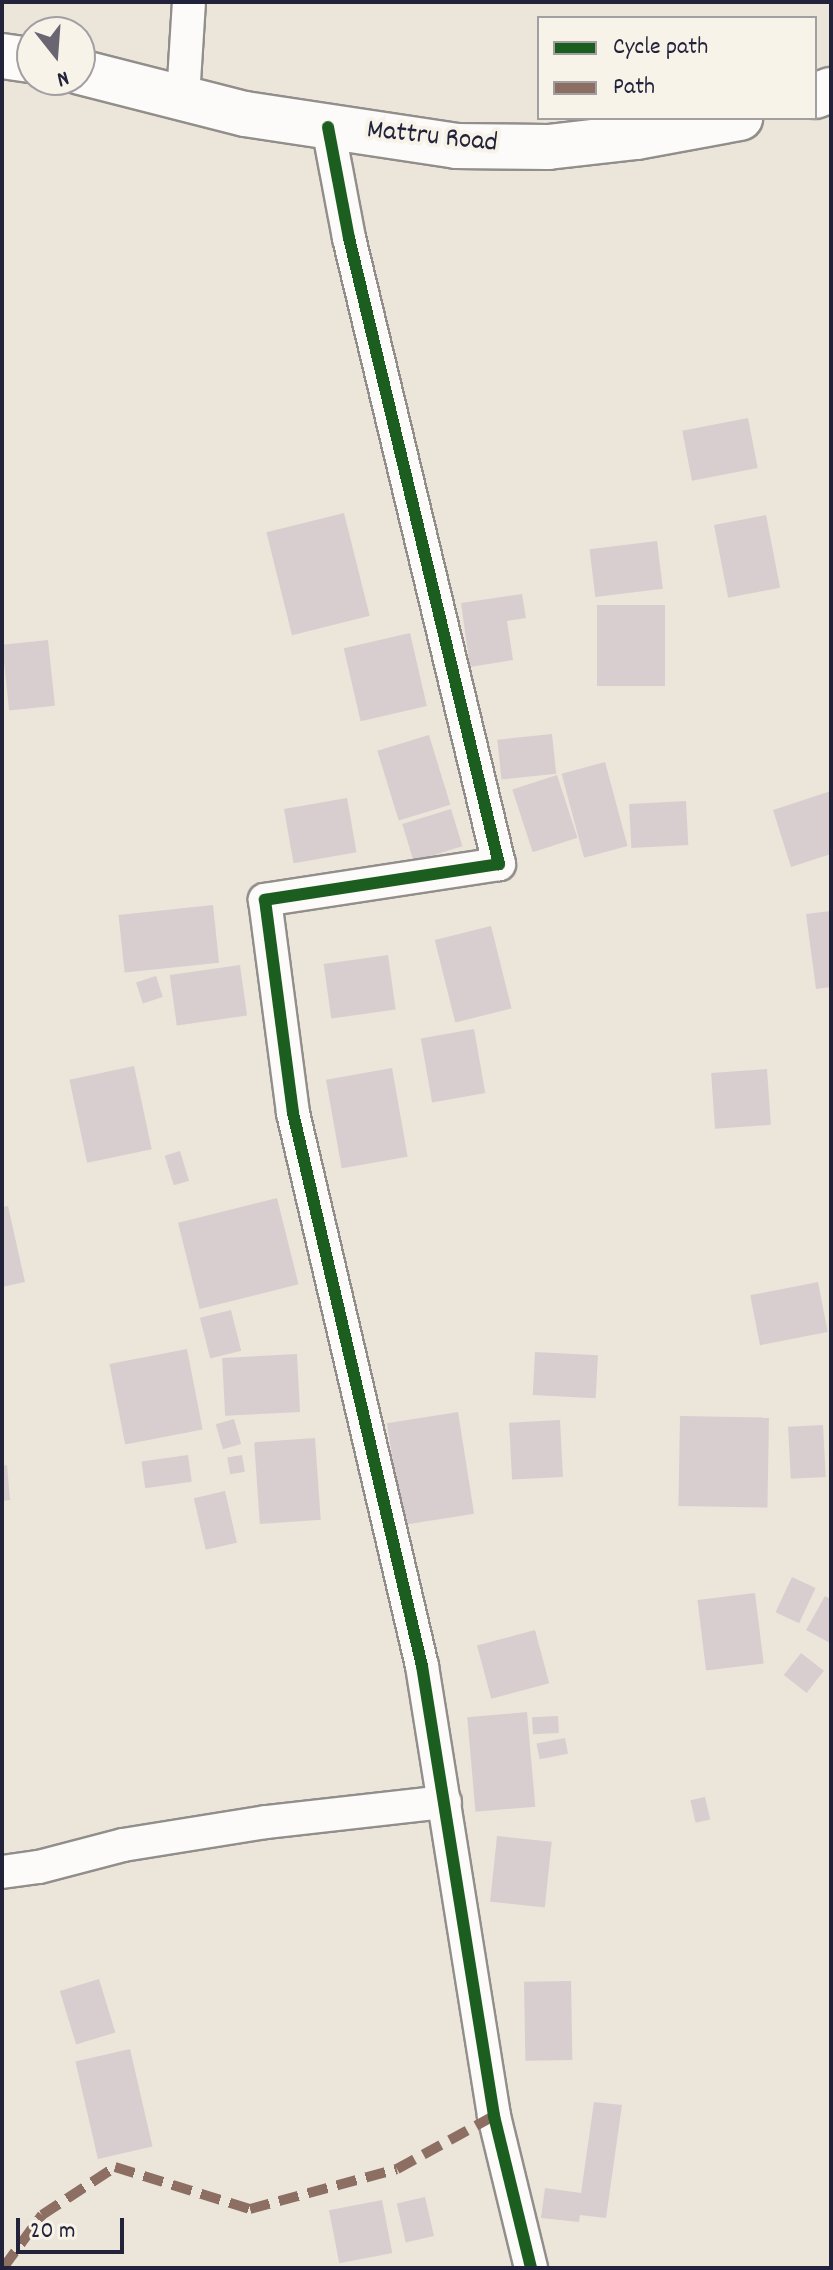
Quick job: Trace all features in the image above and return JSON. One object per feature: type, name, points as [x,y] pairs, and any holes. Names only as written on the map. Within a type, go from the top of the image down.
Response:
[{"type":"main road","name":"Mattru Road","points":[[96,76],[245,114],[456,146],[548,147],[636,137],[729,120]]},
{"type":"street","points":[[183,97],[189,2]]},
{"type":"street","points":[[328,127],[349,238],[499,864],[265,900],[293,1113],[422,1666],[494,2116],[531,2268]]},
{"type":"street","points":[[2,1872],[39,1867],[123,1845],[266,1822],[445,1802]]},
{"type":"building","points":[[748,418],[758,468],[692,481],[682,431]]},
{"type":"building","points":[[344,513],[370,616],[292,635],[266,532]]},
{"type":"building","points":[[766,515],[780,588],[728,598],[714,525]]},
{"type":"building","points":[[657,541],[663,589],[595,597],[590,549]]},
{"type":"building","points":[[522,594],[526,618],[507,621],[513,660],[470,667],[461,603]]},
{"type":"building","points":[[597,605],[665,605],[665,686],[597,686]]},
{"type":"building","points":[[410,633],[427,706],[361,721],[344,648]]},
{"type":"building","points":[[48,640],[55,706],[9,710],[2,645]]},
{"type":"building","points":[[552,734],[556,774],[501,780],[497,740]]},
{"type":"building","points":[[429,735],[450,805],[399,821],[377,751]]},
{"type":"building","points":[[605,762],[628,846],[584,858],[562,774]]},
{"type":"building","points":[[557,775],[577,838],[533,852],[512,790]]},
{"type":"building","points":[[831,791],[831,854],[791,867],[773,810]]},
{"type":"building","points":[[347,798],[357,852],[294,863],[284,809]]},
{"type":"building","points":[[686,801],[688,845],[631,848],[629,804]]},
{"type":"building","points":[[451,809],[462,846],[414,861],[402,824]]},
{"type":"building","points":[[213,905],[219,963],[125,973],[119,915]]},
{"type":"building","points":[[831,911],[831,987],[816,989],[806,914]]},
{"type":"building","points":[[491,926],[512,1008],[455,1023],[435,940]]},
{"type":"building","points":[[388,955],[396,1009],[331,1019],[324,964]]},
{"type":"building","points":[[240,965],[247,1016],[177,1025],[170,975]]},
{"type":"building","points":[[156,976],[163,997],[143,1003],[136,982]]},
{"type":"building","points":[[474,1029],[485,1093],[432,1102],[421,1038]]},
{"type":"building","points":[[134,1066],[152,1149],[87,1163],[69,1080]]},
{"type":"building","points":[[392,1068],[408,1157],[342,1168],[326,1080]]},
{"type":"building","points":[[767,1069],[771,1125],[715,1129],[711,1073]]},
{"type":"building","points":[[180,1151],[189,1181],[174,1185],[165,1156]]},
{"type":"building","points":[[277,1198],[299,1284],[200,1309],[178,1223]]},
{"type":"building","points":[[8,1206],[25,1282],[2,1287],[2,1207]]},
{"type":"building","points":[[818,1282],[828,1332],[760,1345],[750,1295]]},
{"type":"building","points":[[231,1310],[241,1351],[210,1358],[200,1318]]},
{"type":"building","points":[[187,1349],[203,1429],[125,1445],[109,1364]]},
{"type":"building","points":[[535,1352],[598,1355],[596,1398],[533,1395]]},
{"type":"building","points":[[297,1354],[300,1412],[225,1416],[222,1358]]},
{"type":"building","points":[[458,1412],[474,1514],[403,1525],[387,1423]]},
{"type":"building","points":[[680,1416],[769,1418],[767,1508],[678,1506]]},
{"type":"building","points":[[234,1419],[241,1444],[223,1449],[216,1424]]},
{"type":"building","points":[[560,1420],[563,1477],[512,1480],[509,1423]]},
{"type":"building","points":[[823,1425],[826,1477],[791,1479],[788,1427]]},
{"type":"building","points":[[315,1438],[321,1520],[260,1524],[254,1442]]},
{"type":"building","points":[[188,1455],[192,1482],[145,1488],[141,1462]]},
{"type":"building","points":[[242,1455],[245,1472],[230,1474],[227,1458]]},
{"type":"building","points":[[7,1465],[10,1500],[2,1501],[2,1466]]},
{"type":"building","points":[[225,1491],[237,1543],[206,1550],[194,1498]]},
{"type":"building","points":[[792,1577],[816,1588],[799,1623],[776,1612]]},
{"type":"building","points":[[755,1593],[764,1663],[706,1671],[697,1600]]},
{"type":"building","points":[[825,1596],[831,1599],[830,1643],[806,1630]]},
{"type":"building","points":[[535,1630],[549,1683],[491,1699],[477,1646]]},
{"type":"building","points":[[801,1653],[824,1671],[807,1693],[784,1675]]},
{"type":"building","points":[[527,1712],[535,1807],[476,1812],[467,1717]]},
{"type":"building","points":[[558,1716],[559,1733],[533,1734],[532,1717]]},
{"type":"building","points":[[565,1738],[568,1754],[540,1759],[537,1744]]},
{"type":"building","points":[[705,1797],[710,1819],[696,1823],[690,1800]]},
{"type":"building","points":[[497,1836],[552,1842],[545,1907],[490,1902]]},
{"type":"building","points":[[99,1979],[115,2033],[76,2045],[60,1991]]},
{"type":"building","points":[[571,1981],[572,2060],[525,2061],[524,1982]]},
{"type":"building","points":[[130,2049],[152,2146],[98,2159],[75,2062]]},
{"type":"building","points":[[594,2102],[622,2105],[606,2218],[580,2215],[579,2222],[541,2218],[545,2188],[581,2193]]},
{"type":"building","points":[[425,2197],[434,2236],[406,2242],[397,2204]]},
{"type":"building","points":[[382,2200],[392,2253],[339,2263],[329,2210]]},
{"type":"marked path","points":[[3,2268],[42,2215],[115,2167],[250,2209],[397,2169],[494,2116]]},
{"type":"cycle path","points":[[328,127],[349,238],[499,864],[265,900],[293,1113],[422,1666],[494,2116],[531,2268]]}]
